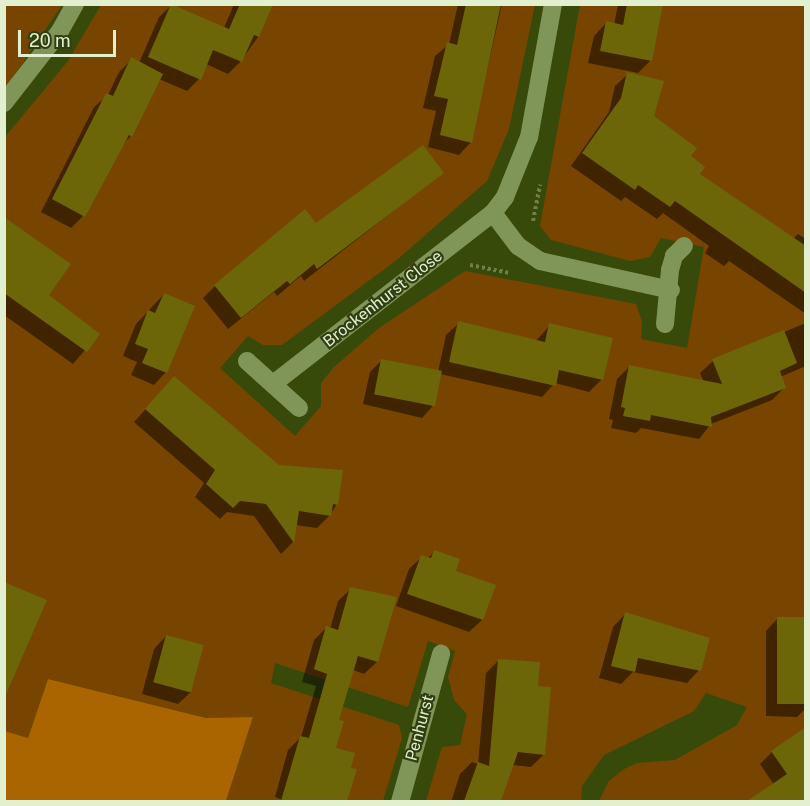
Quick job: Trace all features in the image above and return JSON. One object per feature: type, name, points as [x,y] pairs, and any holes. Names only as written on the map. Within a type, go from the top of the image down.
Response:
[{"type":"street","points":[[4,103],[60,31],[75,4]]},
{"type":"street","name":"Brockenhurst Close","points":[[273,384],[493,213],[505,197],[529,137],[553,4]]},
{"type":"street","points":[[493,213],[518,246],[540,261],[671,290]]},
{"type":"street","points":[[665,324],[674,256],[684,246]]},
{"type":"street","points":[[247,361],[299,408]]},
{"type":"street","name":"Penhurst","points":[[400,801],[441,654]]},
{"type":"path","points":[[533,232],[540,182]]},
{"type":"shaded area","points":[[5,5],[62,5],[5,89]]},
{"type":"shaded area","points":[[101,5],[535,5],[509,129],[487,181],[398,259],[282,345],[263,345],[248,336],[220,368],[295,436],[321,406],[321,383],[334,367],[379,328],[465,271],[636,304],[642,321],[641,339],[687,348],[704,247],[661,238],[650,257],[630,261],[551,240],[540,226],[580,5],[805,5],[805,801],[599,801],[609,781],[624,769],[637,763],[675,760],[737,725],[747,707],[706,693],[694,711],[604,755],[582,786],[581,801],[426,801],[442,747],[460,745],[467,714],[454,700],[448,677],[455,651],[428,641],[408,707],[275,663],[271,683],[399,725],[402,738],[383,801],[226,801],[253,717],[206,718],[48,679],[28,738],[5,731],[5,137],[68,61]]},
{"type":"shaded area","points":[[48,679],[206,718],[253,717],[226,801],[5,801],[5,731],[28,738]]},
{"type":"building","points":[[171,4],[229,29],[240,4],[273,4],[259,37],[254,35],[242,62],[213,50],[201,80],[148,57]]},
{"type":"building","points":[[466,4],[501,4],[472,143],[440,135],[448,99],[434,96],[447,42],[457,45]]},
{"type":"building","points":[[627,4],[663,4],[652,61],[600,51],[606,21],[623,25]]},
{"type":"building","points":[[131,57],[163,74],[132,137],[129,135],[85,217],[52,199],[106,93],[113,96]]},
{"type":"building","points":[[627,72],[664,81],[654,116],[697,148],[691,156],[705,167],[700,174],[806,246],[806,293],[675,201],[670,207],[638,185],[635,190],[582,153],[621,98]]},
{"type":"building","points":[[423,145],[444,173],[317,269],[314,264],[290,284],[287,281],[241,318],[214,285],[305,209],[316,223]]},
{"type":"building","points":[[4,217],[71,264],[49,295],[100,334],[87,352],[4,293]]},
{"type":"building","points":[[164,293],[195,306],[167,373],[142,363],[148,349],[135,344],[148,310],[155,313]]},
{"type":"building","points":[[458,321],[545,342],[549,323],[613,338],[603,380],[559,370],[556,386],[449,362]]},
{"type":"building","points":[[784,330],[797,363],[780,371],[786,388],[711,417],[712,427],[651,415],[650,421],[623,416],[625,408],[621,407],[629,365],[722,384],[712,359]]},
{"type":"building","points":[[381,359],[442,371],[435,406],[374,394]]},
{"type":"building","points":[[174,376],[279,465],[343,470],[338,505],[333,504],[331,516],[299,511],[294,543],[266,504],[240,501],[233,508],[206,484],[215,470],[145,409]]},
{"type":"building","points":[[434,550],[460,559],[456,571],[496,585],[483,620],[407,594],[421,555],[431,558]]},
{"type":"building","points":[[4,582],[47,600],[4,699]]},
{"type":"building","points":[[350,587],[397,597],[378,662],[358,656],[339,720],[344,721],[336,748],[355,753],[351,768],[357,769],[347,801],[281,801],[300,736],[309,738],[327,674],[314,669],[326,626],[338,630]]},
{"type":"building","points":[[625,612],[710,638],[701,671],[638,658],[635,672],[611,666]]},
{"type":"building","points":[[777,617],[806,617],[806,704],[777,704]]},
{"type":"building","points":[[166,635],[204,645],[191,692],[153,682]]},
{"type":"building","points":[[498,659],[540,662],[538,686],[551,687],[545,755],[518,752],[501,801],[464,801],[478,762],[489,766]]},
{"type":"building","points":[[806,727],[806,801],[747,801],[787,774],[771,751]]}]
